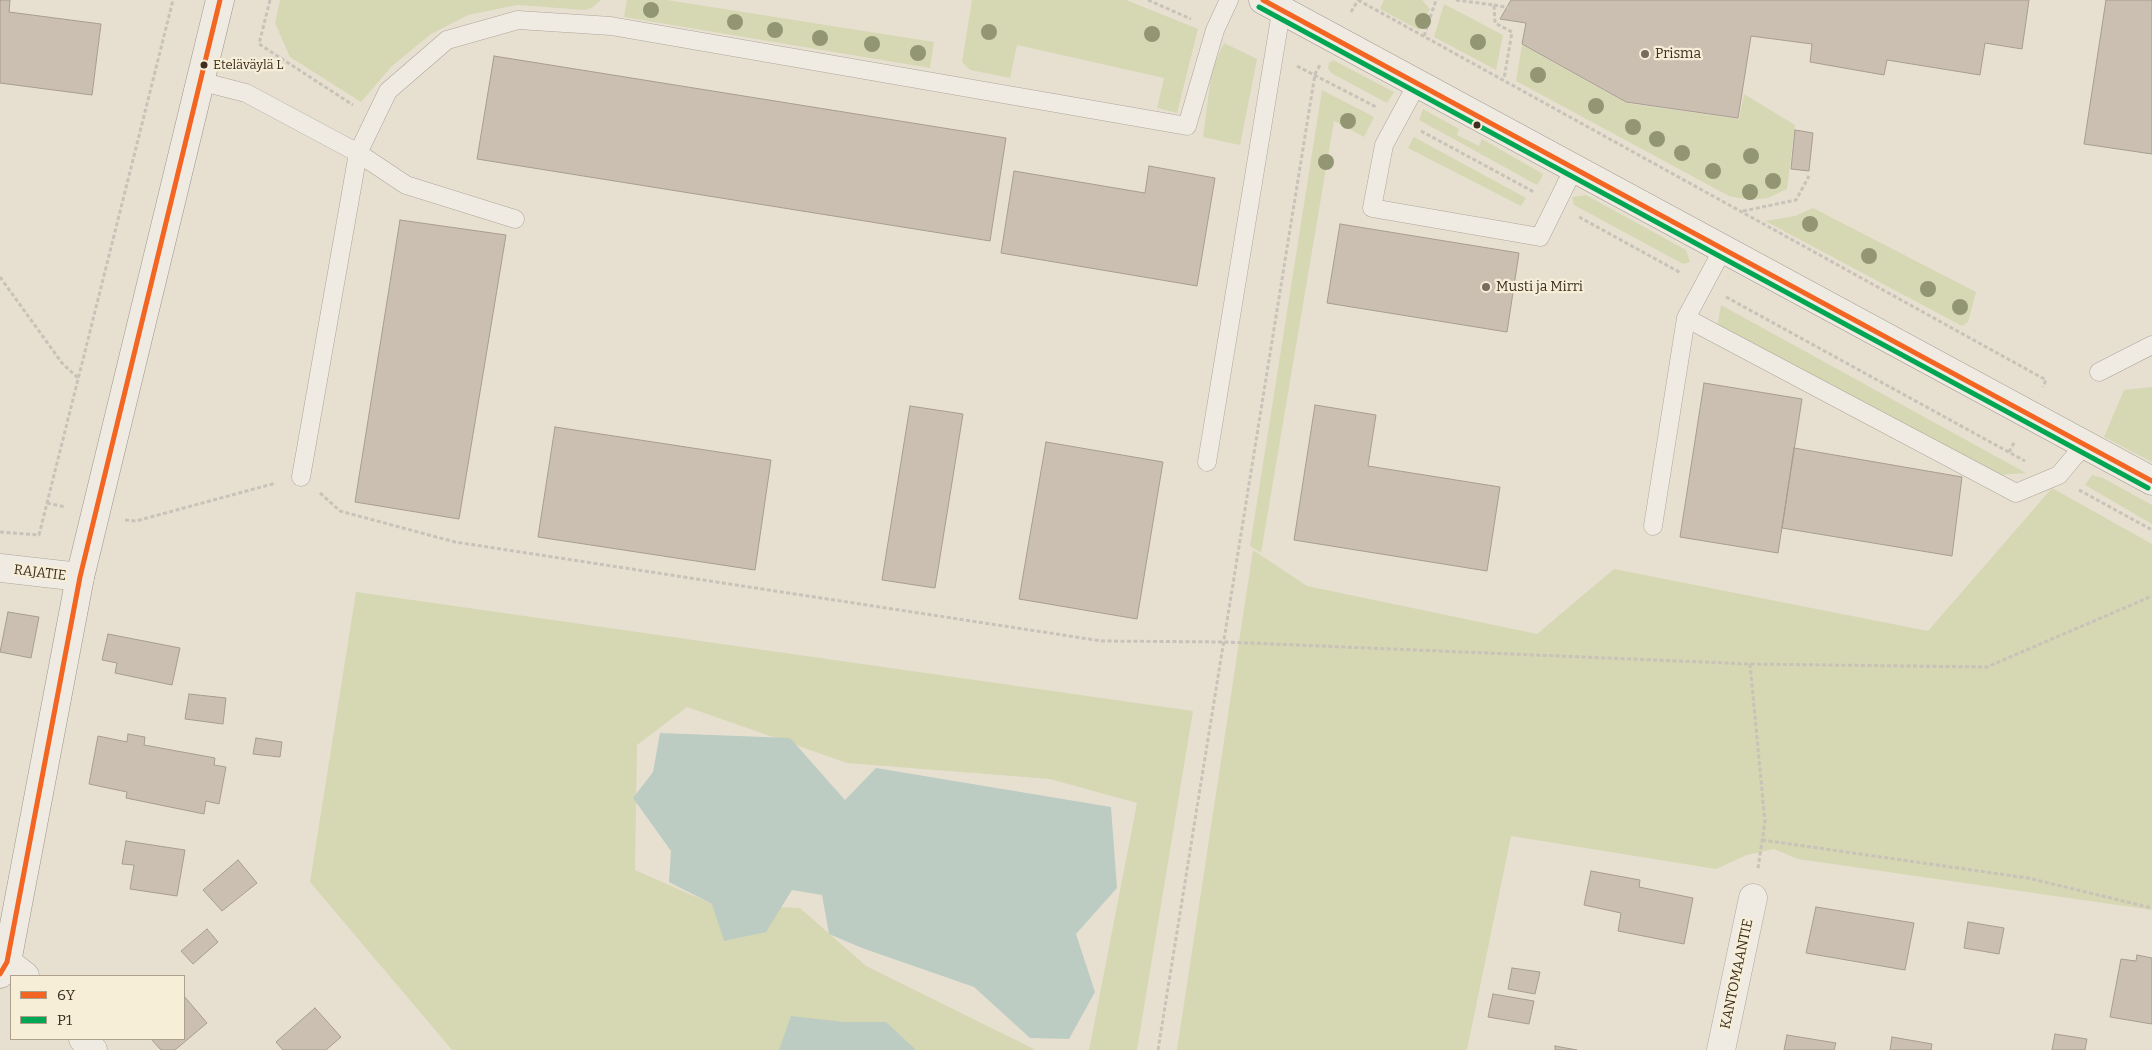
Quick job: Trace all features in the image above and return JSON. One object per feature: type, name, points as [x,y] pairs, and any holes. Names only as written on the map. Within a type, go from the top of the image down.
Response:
[{"type":"main road","points":[[11,971],[80,577],[220,0]]},
{"type":"main road","points":[[1276,3],[1417,84],[2152,481]]},
{"type":"main road","name":"RAJATIE","points":[[0,568],[80,577]]},
{"type":"main road","name":"KANTOMAANTIE","points":[[1722,1050],[1753,898]]},
{"type":"main road","points":[[84,1040],[93,1050]]},
{"type":"lane","points":[[301,477],[358,152],[388,91],[447,40],[518,20],[611,26],[1187,126],[1215,30],[1229,0]]},
{"type":"lane","points":[[1208,462],[1274,56],[1276,3]]},
{"type":"lane","points":[[199,81],[246,93],[358,152],[406,186],[515,219]]},
{"type":"lane","points":[[1417,84],[1384,145],[1372,208],[1540,237],[1574,168]]},
{"type":"lane","points":[[1653,526],[1686,318],[1723,249]]},
{"type":"lane","points":[[1686,318],[2016,493],[2059,475],[2084,445]]},
{"type":"lane","points":[[2099,372],[2152,345]]},
{"type":"path","points":[[0,532],[39,534],[173,0]]},
{"type":"path","points":[[270,0],[259,44],[375,119]]},
{"type":"path","points":[[1148,0],[1215,30]]},
{"type":"path","points":[[1358,0],[2046,380],[2009,452]]},
{"type":"path","points":[[1424,36],[1436,0]]},
{"type":"path","points":[[1456,0],[1527,11]]},
{"type":"path","points":[[1494,5],[1495,23],[1512,32],[1504,79]]},
{"type":"path","points":[[1274,56],[1315,74],[1556,204],[2152,530]]},
{"type":"path","points":[[1158,1050],[1315,74]]},
{"type":"path","points":[[1742,211],[1796,200],[1809,176]]},
{"type":"path","points":[[0,277],[62,363],[78,378]]},
{"type":"path","points":[[46,502],[94,515],[136,522],[301,477],[340,510],[455,542],[1102,641],[1225,642],[1750,664],[1987,667],[2152,596]]},
{"type":"path","points":[[1750,664],[1765,822],[1753,898]]},
{"type":"path","points":[[1762,840],[2028,878],[2152,908]]},
{"type":"green space","points":[[280,0],[601,0],[593,7],[585,10],[517,5],[468,15],[431,34],[391,67],[361,102],[290,57],[275,23]]},
{"type":"green space","points":[[627,0],[667,0],[934,42],[930,68],[624,17]]},
{"type":"green space","points":[[972,0],[1126,0],[1198,29],[1177,113],[1157,108],[1164,78],[1017,45],[1010,78],[970,70],[962,62]]},
{"type":"green space","points":[[1384,0],[1422,0],[1430,9],[1419,30],[1380,9]]},
{"type":"green space","points":[[1444,4],[1503,35],[1496,70],[1434,37]]},
{"type":"green space","points":[[1224,43],[1257,59],[1240,145],[1203,137],[1212,69]]},
{"type":"green space","points":[[1522,45],[1626,103],[1739,119],[1744,94],[1795,125],[1787,189],[1768,198],[1750,200],[1729,196],[1516,81]]},
{"type":"green space","points":[[1333,60],[1394,92],[1387,103],[1333,74],[1328,69],[1329,63]]},
{"type":"green space","points":[[1322,90],[1374,117],[1364,137],[1334,121],[1261,553],[1250,546]]},
{"type":"green space","points":[[1423,109],[1459,129],[1457,135],[1479,146],[1482,139],[1543,174],[1541,179],[1537,185],[1419,120]]},
{"type":"green space","points":[[1414,136],[1526,198],[1521,206],[1408,148]]},
{"type":"green space","points":[[1586,195],[1686,250],[1690,262],[1683,264],[1574,205],[1572,197]]},
{"type":"green space","points":[[1813,208],[1976,292],[1968,322],[1962,326],[1765,221],[1795,216]]},
{"type":"green space","points":[[1721,305],[2026,473],[2000,475],[1717,328]]},
{"type":"green space","points":[[2152,387],[2152,462],[2104,437],[2124,390]]},
{"type":"green space","points":[[2092,475],[2103,478],[2152,505],[2152,524],[2085,485]]},
{"type":"green space","points":[[2052,488],[2152,544],[2152,910],[1798,859],[1774,849],[1747,855],[1716,869],[1511,836],[1467,1050],[1177,1050],[1253,550],[1307,586],[1537,634],[1614,569],[1928,631]]},
{"type":"green space","points":[[356,592],[1193,711],[1137,1050],[1089,1050],[1137,803],[1050,779],[847,763],[687,707],[637,745],[635,870],[712,904],[800,908],[866,966],[1036,1050],[452,1050],[310,882]]},
{"type":"shaded area","points":[[660,733],[790,738],[845,800],[876,768],[1111,807],[1117,888],[1076,934],[1095,992],[1069,1039],[1030,1038],[974,987],[862,948],[829,934],[822,895],[792,890],[766,932],[724,941],[712,904],[669,882],[671,851],[633,798],[653,772]]},
{"type":"shaded area","points":[[791,1016],[844,1022],[886,1022],[916,1050],[779,1050]]},
{"type":"building","points":[[0,0],[10,0],[9,12],[101,24],[92,95],[0,83]]},
{"type":"building","name":"Prisma","points":[[1511,0],[2029,0],[2022,49],[1985,43],[1980,75],[1887,60],[1884,75],[1810,62],[1812,44],[1751,36],[1738,118],[1626,102],[1522,44],[1526,23],[1500,19]]},
{"type":"building","points":[[2106,0],[2152,0],[2152,154],[2084,144]]},
{"type":"building","points":[[494,56],[1006,138],[990,241],[477,159]]},
{"type":"building","points":[[1795,130],[1813,133],[1809,171],[1791,169]]},
{"type":"building","points":[[1149,166],[1215,178],[1197,286],[1001,253],[1014,171],[1145,193]]},
{"type":"building","points":[[400,220],[506,235],[459,519],[355,502]]},
{"type":"building","points":[[1340,224],[1519,253],[1507,332],[1327,303]]},
{"type":"building","points":[[1704,383],[1802,399],[1778,553],[1680,537]]},
{"type":"building","points":[[1315,405],[1376,415],[1368,466],[1500,487],[1487,571],[1294,540]]},
{"type":"building","points":[[910,406],[963,414],[935,588],[882,580]]},
{"type":"building","points":[[555,427],[771,460],[755,570],[538,537]]},
{"type":"building","points":[[1046,442],[1163,462],[1137,619],[1019,599]]},
{"type":"building","points":[[1794,448],[1962,477],[1952,556],[1782,528]]},
{"type":"building","points":[[8,612],[39,617],[31,658],[0,652]]},
{"type":"building","points":[[108,634],[180,648],[172,685],[115,673],[117,663],[102,660]]},
{"type":"building","points":[[189,694],[226,698],[223,724],[185,719]]},
{"type":"building","points":[[128,734],[145,737],[144,745],[215,758],[214,765],[226,767],[219,804],[206,801],[204,814],[126,798],[127,792],[89,784],[98,736],[127,742]]},
{"type":"building","points":[[256,738],[282,742],[280,757],[253,754]]},
{"type":"building","points":[[126,841],[185,850],[177,896],[130,889],[134,865],[122,864]]},
{"type":"building","points":[[238,860],[257,883],[222,911],[203,890]]},
{"type":"building","points":[[1591,871],[1640,880],[1639,887],[1693,898],[1684,944],[1618,931],[1621,913],[1584,905]]},
{"type":"building","points":[[1816,907],[1914,923],[1905,970],[1806,953]]},
{"type":"building","points":[[1968,922],[2004,928],[1999,954],[1964,948]]},
{"type":"building","points":[[207,929],[218,942],[193,964],[181,951]]},
{"type":"building","points":[[2137,955],[2152,958],[2152,1024],[2110,1017],[2121,959],[2136,961]]},
{"type":"building","points":[[1512,968],[1540,972],[1535,994],[1508,989]]},
{"type":"building","points":[[1493,994],[1534,1001],[1529,1024],[1488,1017]]},
{"type":"building","points":[[185,997],[207,1023],[175,1050],[161,1050],[152,1040],[185,1040]]},
{"type":"building","points":[[315,1008],[341,1037],[326,1050],[283,1050],[276,1042]]},
{"type":"building","points":[[2055,1034],[2087,1039],[2085,1050],[2052,1050]]},
{"type":"building","points":[[1787,1035],[1836,1043],[1834,1050],[1784,1050]]},
{"type":"building","points":[[1892,1037],[1932,1044],[1931,1050],[1890,1050]]},
{"type":"building","points":[[1555,1046],[1577,1050],[1555,1050]]},
{"type":"transit line","name":"6Y","points":[[0,974],[7,962],[80,577],[220,0]]},
{"type":"transit line","name":"6Y","points":[[1263,0],[2152,481]]},
{"type":"transit line","name":"P1","points":[[1259,7],[2148,488]]},
{"type":"place","name":"Prisma","points":[[1645,54]]},
{"type":"place","name":"Eteläväylä L","points":[[204,65]]},
{"type":"place","name":"Musti ja Mirri","points":[[1486,287]]}]
